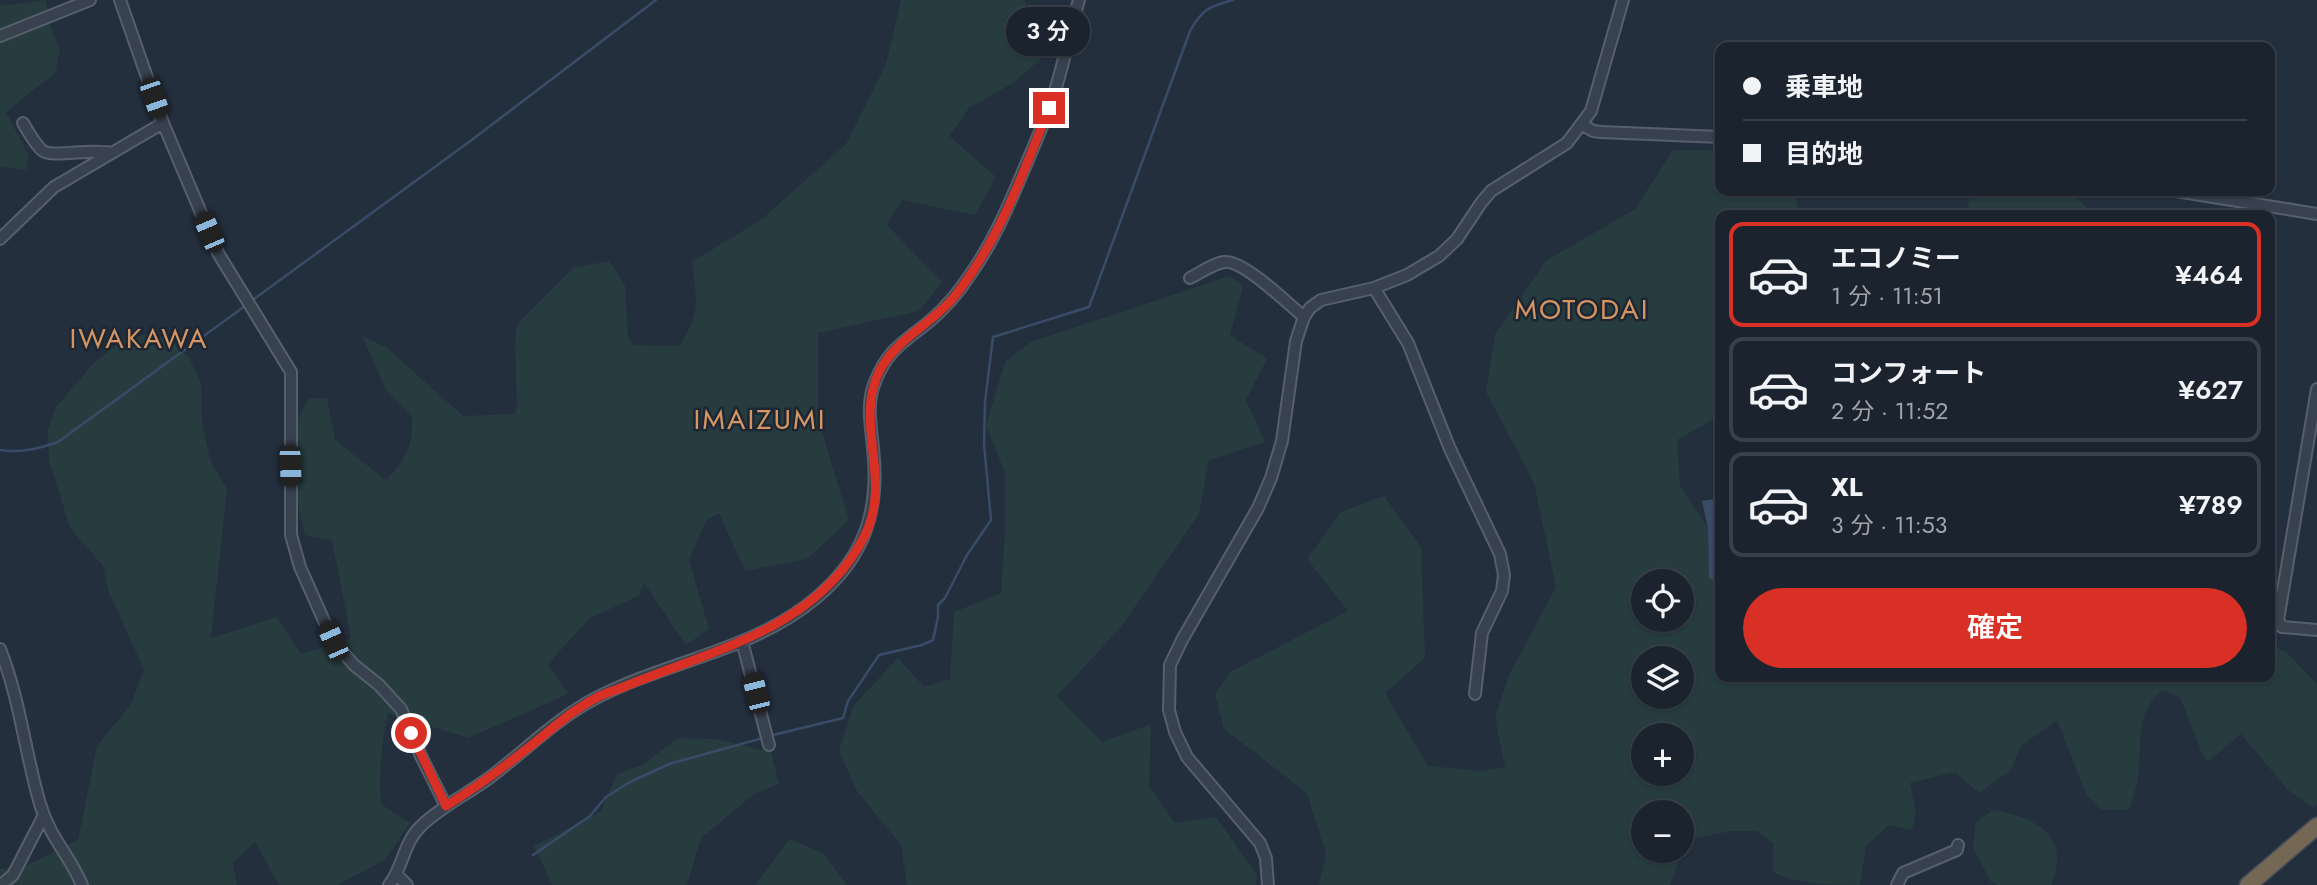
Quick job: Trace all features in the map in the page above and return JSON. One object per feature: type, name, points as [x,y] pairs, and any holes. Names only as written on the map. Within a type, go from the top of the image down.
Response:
[{"type":"highway","points":[[2248,885],[2317,826]]},
{"type":"street","points":[[0,36],[90,0]]},
{"type":"street","points":[[120,0],[163,123],[218,253],[291,372],[292,535],[300,567],[333,641],[354,665],[379,685],[401,709],[446,806]]},
{"type":"street","points":[[389,885],[397,875],[402,854],[418,829],[446,806],[506,765],[568,715],[597,697],[743,641],[794,614],[825,590],[854,555],[866,533],[877,481],[869,408],[873,386],[880,370],[897,346],[953,299],[995,237],[1054,93],[1079,0]]},
{"type":"street","points":[[1268,885],[1266,858],[1260,844],[1187,757],[1175,732],[1169,710],[1170,665],[1258,508],[1271,478],[1282,441],[1296,341],[1304,317],[1310,308],[1321,300],[1374,288],[1406,275],[1439,256],[1457,239],[1480,203],[1492,191],[1554,154],[1567,143],[1591,111],[1623,0]]},
{"type":"street","points":[[23,123],[42,150],[50,153],[88,150],[111,153]]},
{"type":"street","points":[[0,239],[54,187],[163,123]]},
{"type":"street","points":[[1583,125],[1601,132],[1715,138]]},
{"type":"street","points":[[2207,196],[2317,214]]},
{"type":"street","points":[[1190,278],[1228,261],[1242,265],[1304,317]]},
{"type":"street","points":[[1374,288],[1408,343],[1450,449],[1500,554],[1504,575],[1502,591],[1482,633],[1475,694]]},
{"type":"street","points":[[2317,389],[2278,620],[2281,627],[2317,630]]},
{"type":"street","points":[[743,641],[769,745]]},
{"type":"street","points":[[0,649],[13,683],[44,814],[54,840],[82,885]]},
{"type":"street","points":[[1,885],[13,875],[44,814]]},
{"type":"street","points":[[1897,885],[1903,873],[1957,850],[1958,845]]},
{"type":"street","points":[[397,875],[407,885]]},
{"type":"green space","points":[[46,0],[51,28],[60,49],[56,72],[6,112],[29,156],[26,170],[0,167],[0,6]]},
{"type":"green space","points":[[901,0],[1025,0],[1026,9],[1057,12],[1051,50],[1013,83],[969,108],[949,136],[996,177],[975,215],[902,200],[887,225],[942,282],[919,311],[818,333],[818,419],[849,520],[807,559],[745,571],[719,513],[706,521],[689,560],[709,629],[686,645],[644,583],[639,596],[590,618],[548,664],[568,694],[468,738],[388,713],[381,758],[381,804],[410,823],[385,860],[337,885],[279,885],[255,842],[233,862],[237,885],[0,885],[0,869],[26,866],[78,840],[97,746],[131,704],[144,670],[108,590],[103,566],[70,528],[49,460],[48,430],[56,407],[93,364],[123,340],[148,334],[168,339],[189,357],[201,384],[202,421],[210,460],[227,489],[211,638],[277,617],[301,654],[351,638],[332,540],[305,535],[294,482],[292,447],[300,414],[310,398],[327,398],[335,440],[386,480],[399,466],[410,443],[412,416],[387,392],[362,336],[386,347],[463,416],[514,414],[517,408],[517,324],[573,268],[609,261],[625,285],[628,338],[634,345],[679,346],[691,324],[696,306],[692,262],[762,219],[846,144],[886,64]]},
{"type":"green space","points":[[1673,150],[1715,150],[1715,196],[1796,196],[1798,210],[1715,210],[1715,419],[1677,440],[1680,486],[1708,528],[1709,578],[1715,583],[1715,682],[2275,682],[2275,647],[2285,651],[2317,684],[2317,804],[2314,808],[2288,790],[2241,734],[2208,762],[2180,697],[2162,690],[2153,700],[2143,720],[2137,782],[2129,810],[2102,810],[2087,796],[2057,720],[2020,747],[2011,770],[1979,793],[1955,772],[1910,783],[1916,812],[1912,830],[1889,825],[1866,846],[1860,885],[1794,880],[1773,872],[1773,843],[1756,831],[1731,831],[1694,839],[1694,800],[1631,800],[1631,863],[1678,863],[1670,885],[1319,885],[1326,854],[1307,793],[1224,729],[1215,694],[1230,672],[1348,611],[1307,559],[1341,512],[1384,496],[1421,547],[1425,658],[1385,693],[1428,766],[1480,771],[1505,767],[1495,718],[1509,675],[1556,587],[1534,483],[1486,392],[1495,334],[1546,261],[1635,209]]},
{"type":"green space","points":[[1970,196],[2075,196],[2089,210],[1967,210]]},
{"type":"green space","points":[[1230,276],[1243,286],[1230,335],[1267,359],[1246,400],[1265,442],[1209,460],[1199,514],[1121,627],[1057,696],[1102,742],[1151,724],[1149,786],[1175,823],[1216,817],[1257,875],[1256,885],[907,885],[901,845],[857,791],[839,751],[854,705],[898,658],[924,687],[950,679],[954,612],[1001,593],[1005,473],[986,425],[1005,362],[1031,342]]},
{"type":"green space","points":[[678,738],[715,739],[771,752],[779,784],[754,794],[701,838],[687,885],[552,885],[534,846],[600,812],[617,774],[642,765]]},
{"type":"green space","points":[[1993,810],[2009,813],[2036,824],[2053,841],[2057,853],[2051,885],[1999,885],[1991,882],[1973,848],[1976,822]]},
{"type":"green space","points":[[790,839],[824,854],[847,885],[755,885]]},
{"type":"water","points":[[1715,499],[1715,583],[1709,578],[1708,528],[1702,501]]},
{"type":"waterway","points":[[250,302],[473,139],[656,0]]},
{"type":"waterway","points":[[769,736],[843,718],[848,701],[879,655],[933,640],[938,605],[945,598],[967,555],[991,520],[984,444],[985,402],[993,337],[1089,307],[1190,31],[1207,10],[1233,0]]},
{"type":"waterway","points":[[0,450],[29,450],[58,442],[245,306]]},
{"type":"waterway","points":[[533,855],[590,816],[606,797],[630,782],[669,764],[763,738]]},
{"type":"district","name":"MOTODAI","points":[[1582,309]]},
{"type":"district","name":"IWAKAWA","points":[[139,338]]},
{"type":"district","name":"IMAIZUMI","points":[[760,419]]},
{"type":"route","points":[[411,733],[446,806],[477,787],[568,715],[597,697],[755,636],[794,614],[825,590],[854,555],[866,533],[873,508],[877,481],[869,408],[873,386],[880,370],[897,346],[953,299],[985,254],[995,237],[1049,108]]}]
